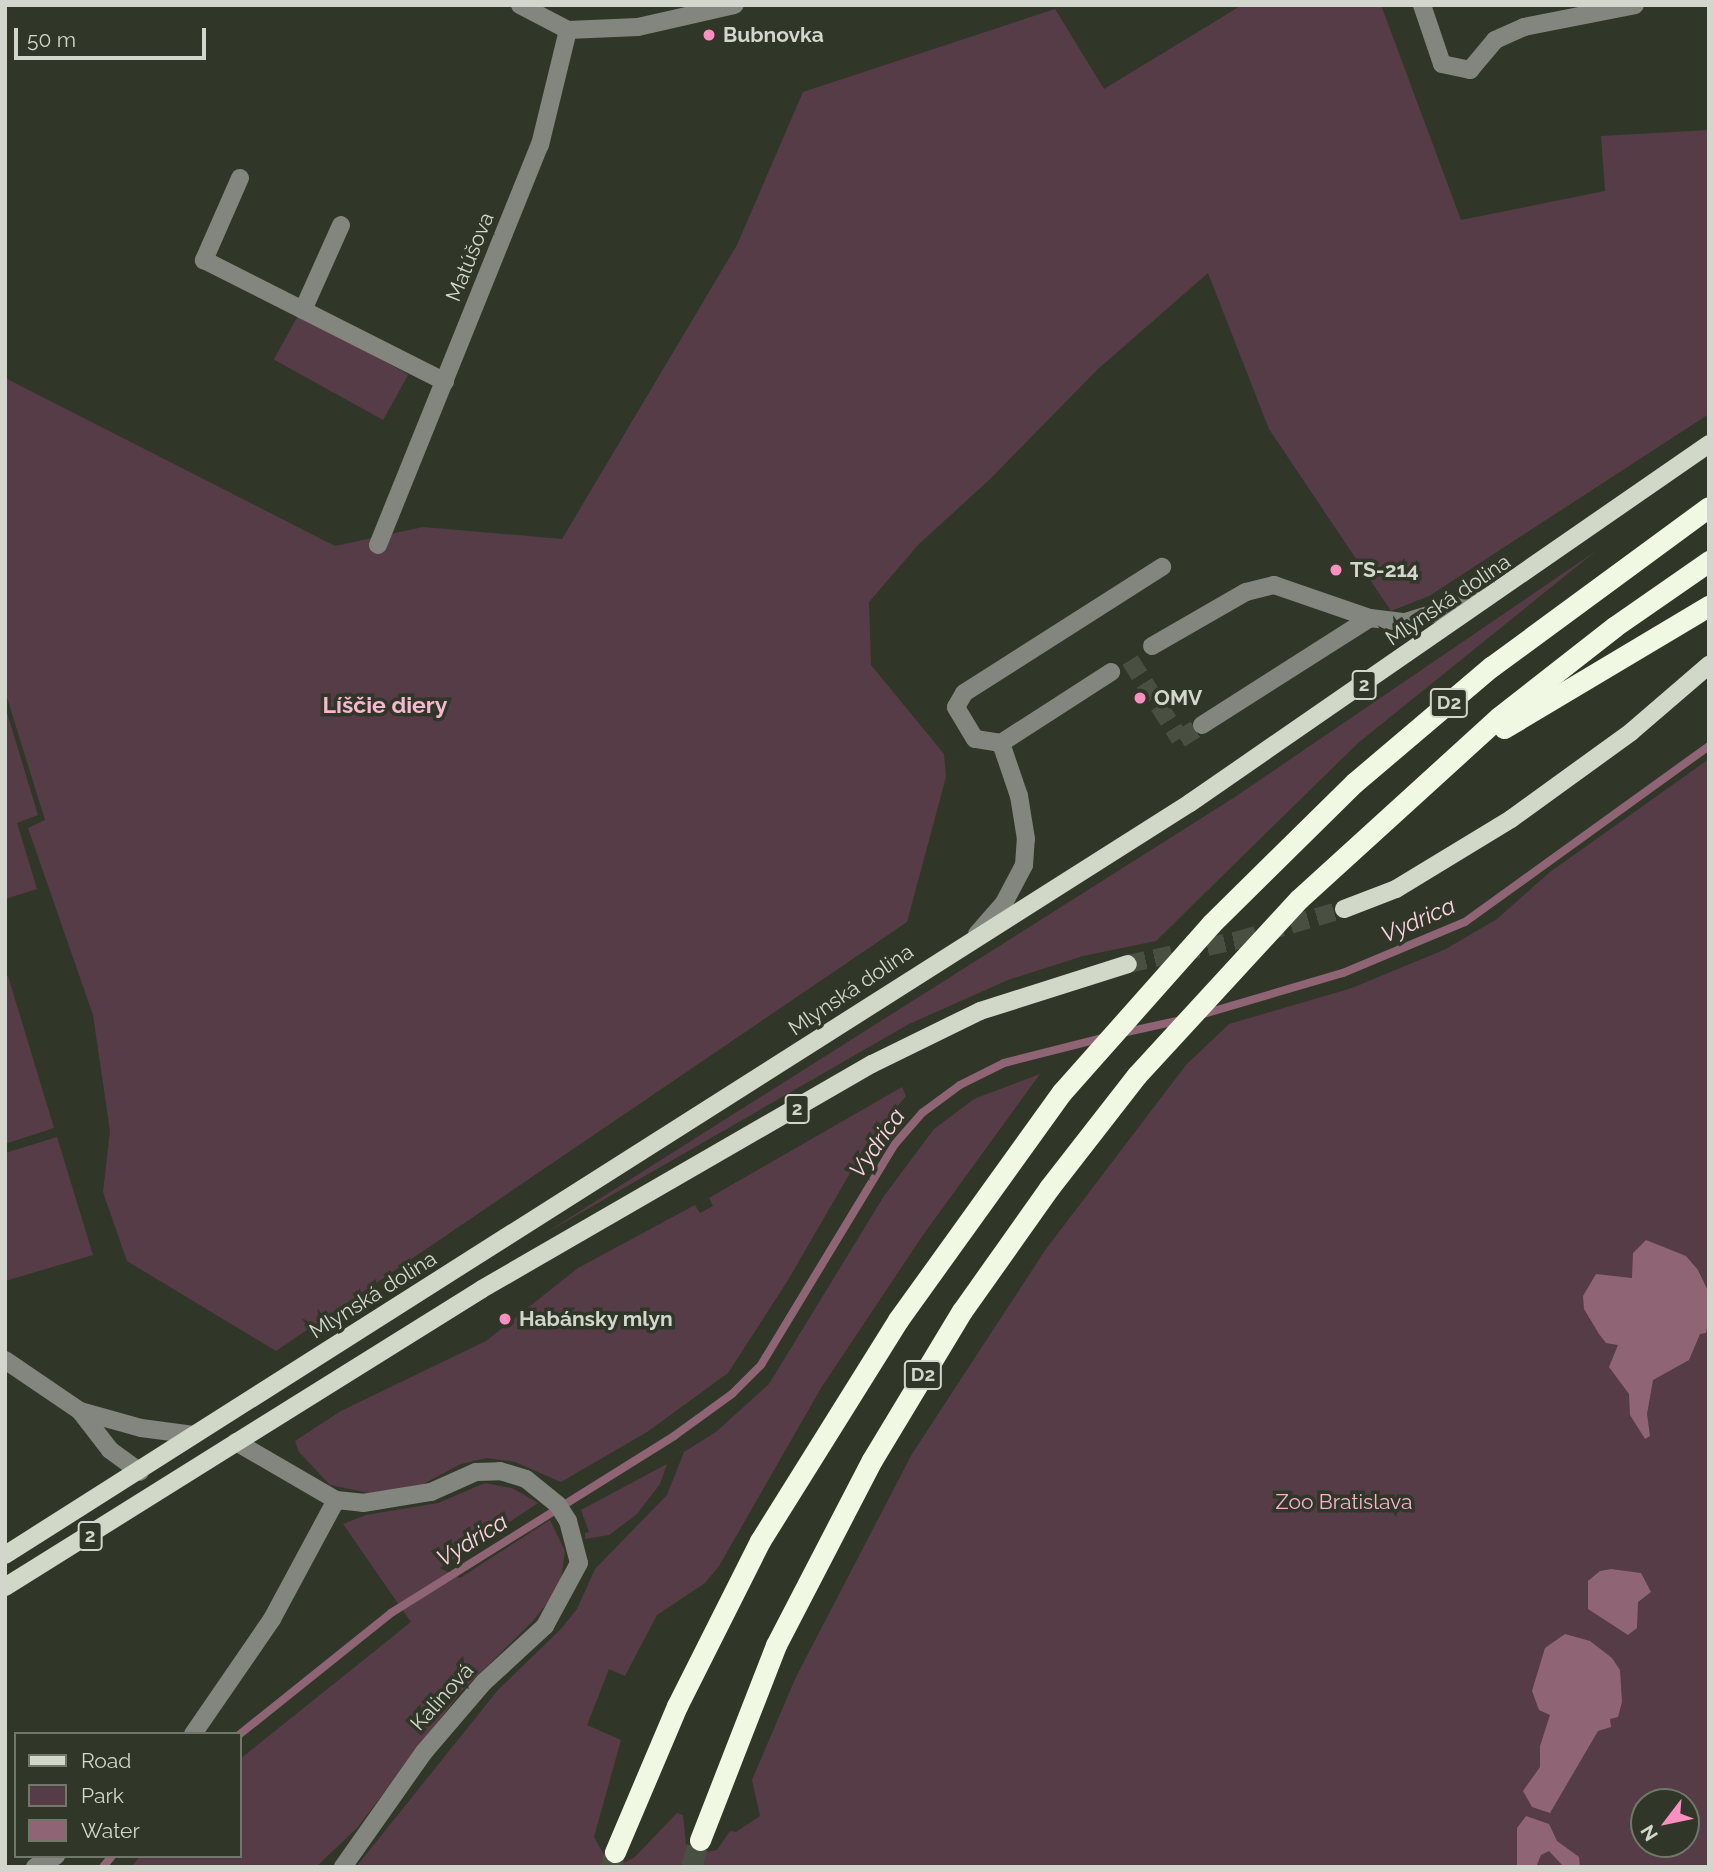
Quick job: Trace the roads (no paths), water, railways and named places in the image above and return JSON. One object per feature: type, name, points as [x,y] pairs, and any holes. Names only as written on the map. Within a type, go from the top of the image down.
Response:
[{"type":"highway","name":"D2","points":[[615,1852],[677,1706],[760,1541],[898,1320],[1062,1092],[1211,924],[1354,783],[1491,667],[1709,507]]},
{"type":"highway","name":"D2","points":[[700,1840],[776,1646],[872,1460],[962,1311],[1049,1188],[1137,1075],[1299,899],[1451,759],[1614,627],[1709,561]]},
{"type":"highway","points":[[1451,759],[1709,607]]},
{"type":"main road","name":"Mlynská dolina","points":[[5,1555],[771,1071],[977,934],[1190,803],[1497,594],[1709,444]]},
{"type":"main road","points":[[1344,909],[1396,889],[1511,820],[1631,732],[1709,665]]},
{"type":"main road","name":"2","points":[[5,1587],[482,1289],[916,1041],[992,1006],[1128,964]]},
{"type":"main road","points":[[194,1435],[236,1442]]},
{"type":"main road","points":[[140,1472],[173,1484]]},
{"type":"street","points":[[520,5],[568,30],[638,27],[735,5]]},
{"type":"street","points":[[1422,5],[1442,64],[1470,70],[1495,40],[1524,27],[1635,5]]},
{"type":"street","name":"Matúšova","points":[[378,545],[540,145],[568,30]]},
{"type":"street","points":[[240,178],[204,260],[445,383]]},
{"type":"street","points":[[303,310],[341,225]]},
{"type":"street","points":[[1111,672],[1001,743],[975,739],[956,706],[964,692],[1162,567]]},
{"type":"street","points":[[1153,646],[1246,592],[1274,585],[1370,618],[1405,621],[1497,594]]},
{"type":"street","points":[[1202,725],[1370,618]]},
{"type":"street","points":[[977,934],[1004,903],[1024,865],[1026,839],[1019,796],[1001,743]]},
{"type":"street","points":[[5,1360],[80,1411],[110,1450],[140,1472]]},
{"type":"street","points":[[80,1411],[141,1428],[194,1435]]},
{"type":"street","points":[[194,1732],[272,1619],[336,1500],[236,1442]]},
{"type":"street","name":"Kalinová","points":[[333,1867],[347,1860],[424,1752],[484,1682],[545,1626],[579,1563],[568,1521],[547,1494],[526,1479],[500,1471],[476,1472],[398,1501],[336,1500]]},
{"type":"street","points":[[35,1867],[52,1858]]},
{"type":"water","points":[[1646,1240],[1686,1256],[1698,1270],[1708,1291],[1709,1316],[1706,1333],[1700,1334],[1689,1360],[1653,1380],[1647,1414],[1650,1436],[1645,1439],[1630,1415],[1629,1394],[1609,1367],[1618,1345],[1606,1343],[1599,1334],[1584,1309],[1583,1296],[1596,1274],[1632,1278],[1633,1253]]},
{"type":"water","points":[[1611,1569],[1641,1573],[1651,1592],[1638,1602],[1637,1628],[1628,1635],[1588,1609],[1588,1581],[1600,1571]]},
{"type":"water","points":[[1565,1634],[1590,1641],[1612,1658],[1620,1670],[1622,1702],[1618,1717],[1610,1719],[1611,1727],[1598,1731],[1550,1813],[1532,1807],[1523,1791],[1540,1767],[1540,1746],[1550,1715],[1539,1710],[1532,1691],[1545,1648]]},
{"type":"water","points":[[1526,1816],[1549,1824],[1557,1841],[1579,1857],[1580,1867],[1564,1867],[1549,1851],[1541,1855],[1536,1867],[1517,1867],[1517,1828]]},
{"type":"waterway","name":"Vydrica","points":[[1200,1015],[1343,973],[1465,922],[1709,746]]},
{"type":"waterway","name":"Vydrica","points":[[1122,1033],[1181,1020]]},
{"type":"waterway","name":"Vydrica","points":[[242,1732],[391,1613],[674,1436],[732,1394],[761,1365],[895,1144],[922,1113],[960,1085],[1004,1063],[1102,1038]]},
{"type":"waterway","name":"Vydrica","points":[[103,1867],[110,1858]]},
{"type":"tunnel","points":[[1130,660],[1180,739],[1202,725]]},
{"type":"tunnel","points":[[1128,964],[1239,940],[1344,909]]},
{"type":"tunnel","points":[[691,1867],[700,1840]]},
{"type":"tunnel","points":[[611,1867],[615,1852]]},
{"type":"place","name":"Bubnovka","points":[[709,35]]},
{"type":"place","name":"TS-214","points":[[1336,570]]},
{"type":"place","name":"OMV","points":[[1140,698]]},
{"type":"place","name":"Habánsky mlyn","points":[[505,1319]]},
{"type":"district","name":"Líščie diery","points":[[385,705]]},
{"type":"park label","name":"Zoo Bratislava","points":[[1344,1502]]}]
